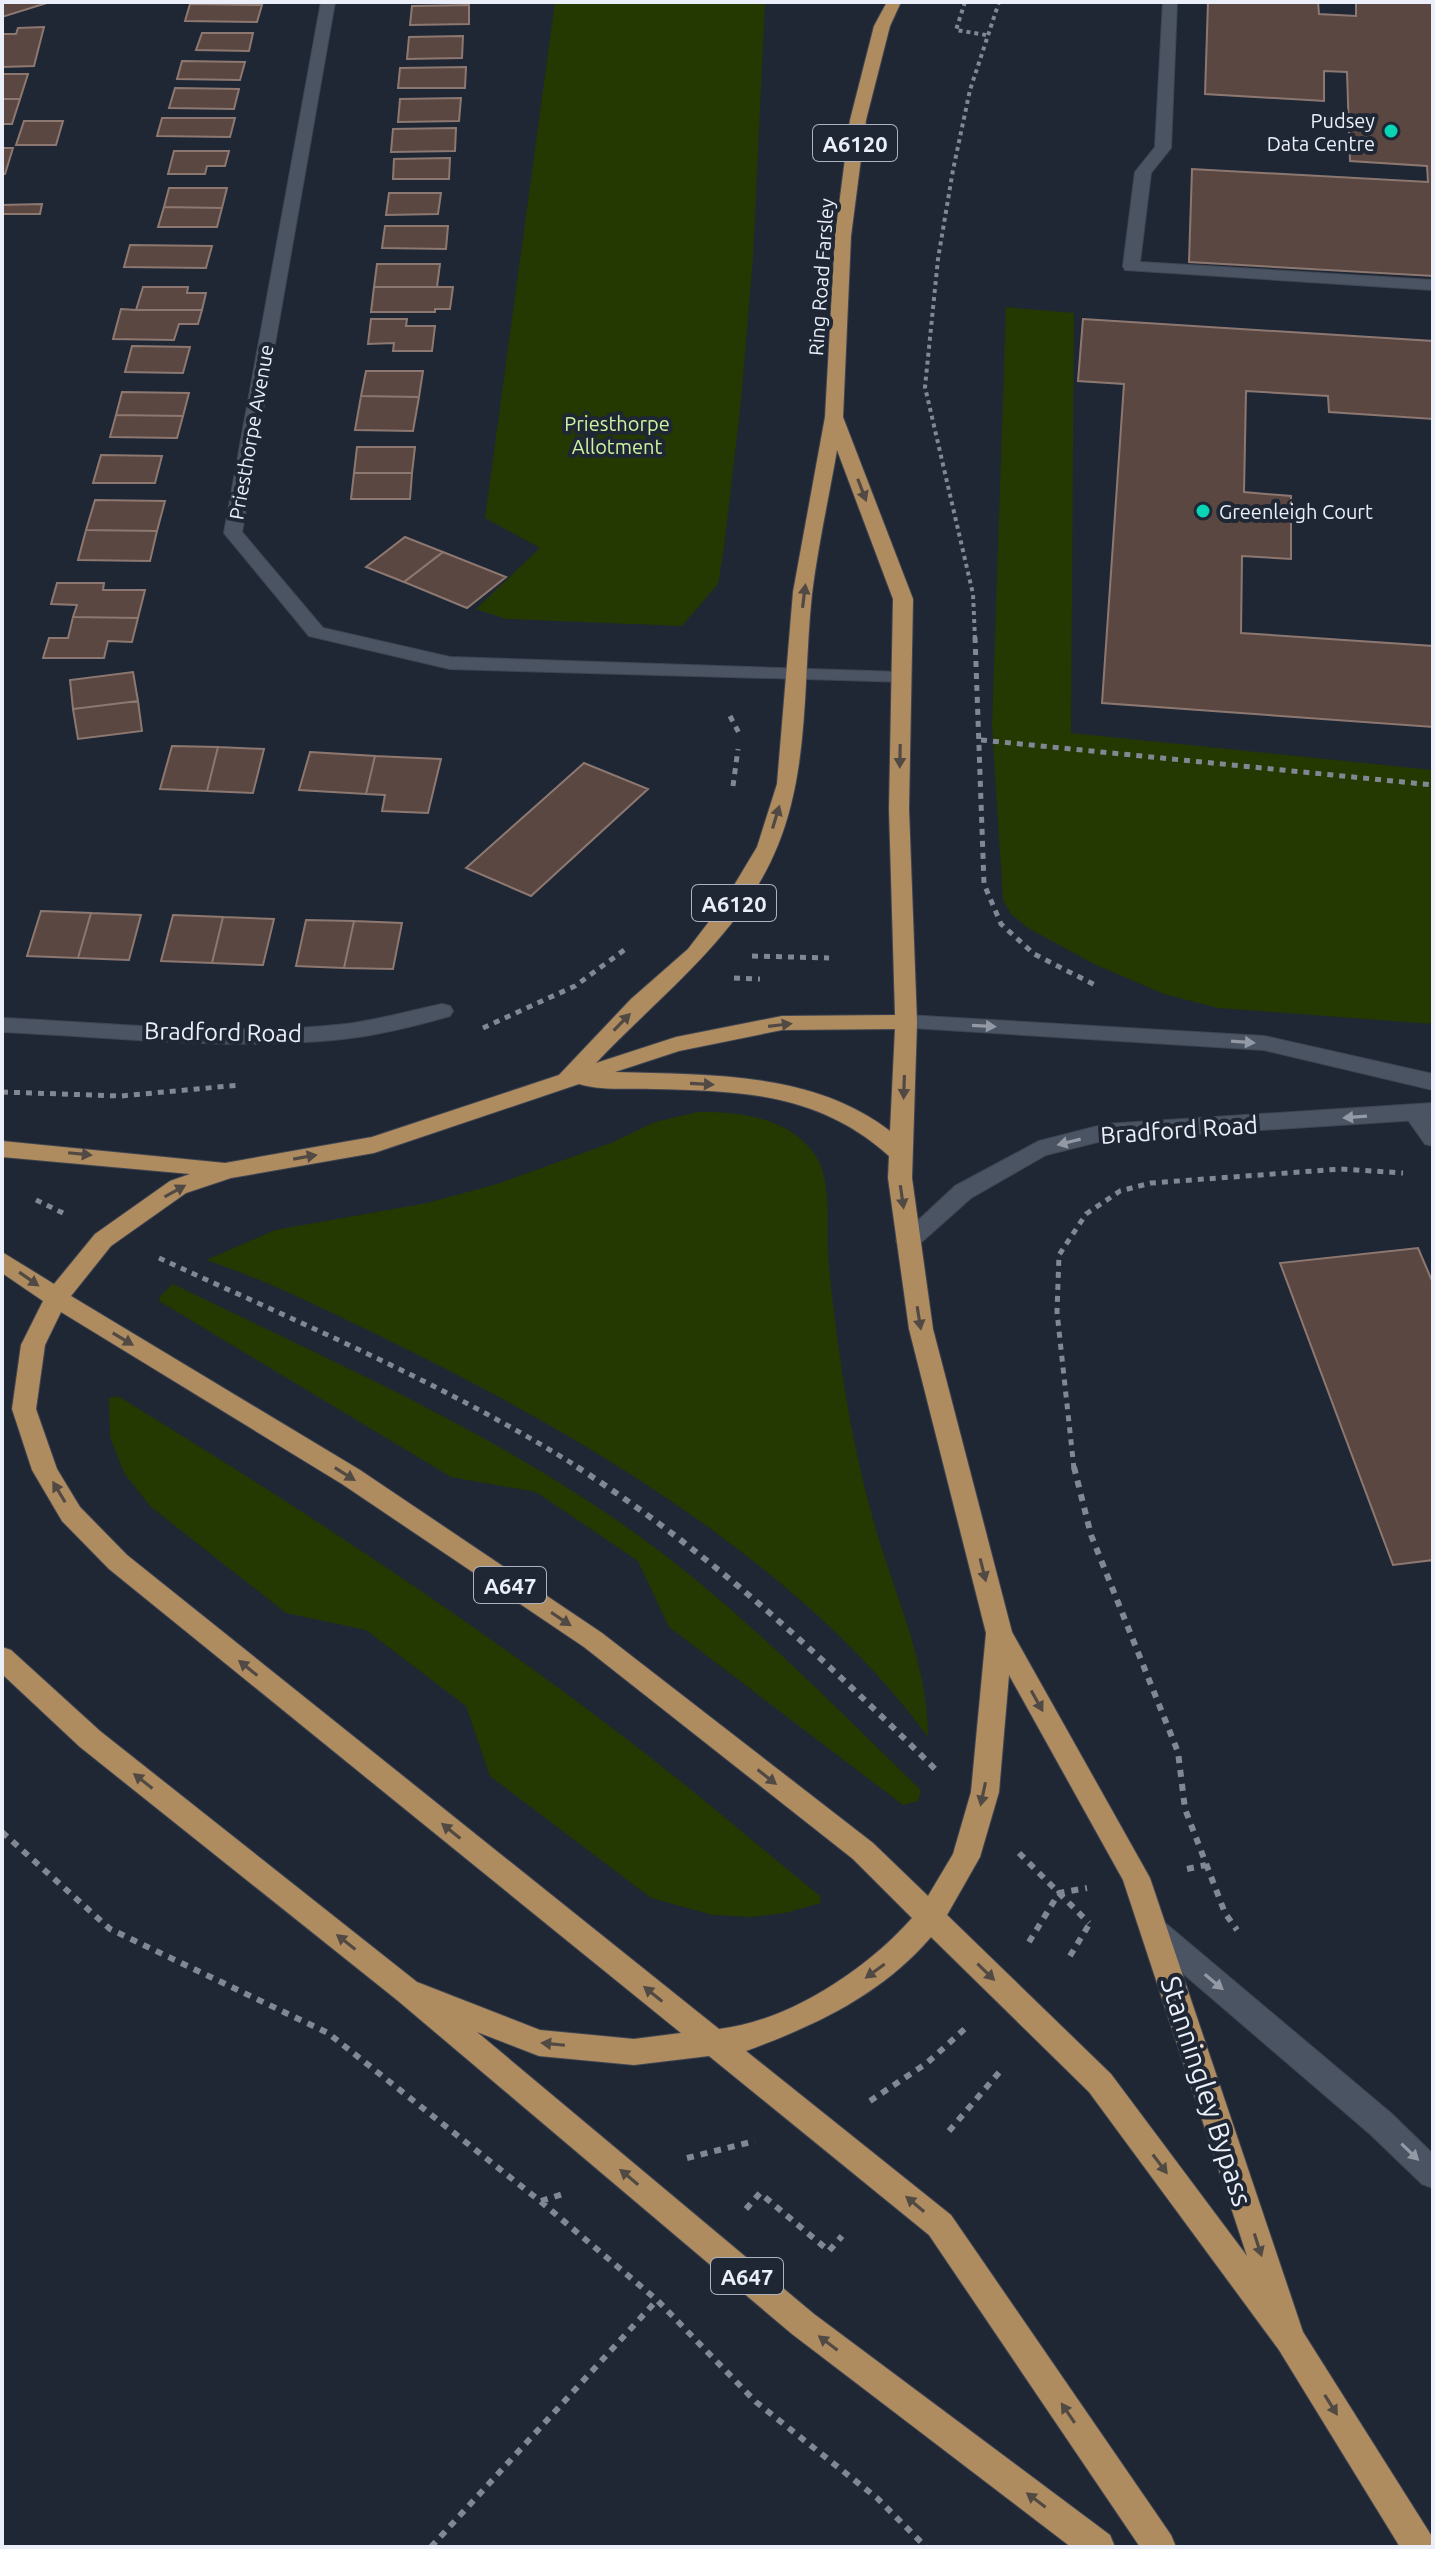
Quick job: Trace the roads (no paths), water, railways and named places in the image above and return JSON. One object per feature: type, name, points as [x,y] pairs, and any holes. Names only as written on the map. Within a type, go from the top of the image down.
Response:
[{"type":"highway","name":"Ring Road Farsley","points":[[834,417],[843,236],[858,120],[882,26],[894,2]]},
{"type":"highway","name":"A6120","points":[[569,1078],[639,1004],[696,954],[733,905],[767,847],[787,784],[803,592],[834,417]]},
{"type":"highway","name":"A6120","points":[[834,417],[903,599],[899,809],[906,1022]]},
{"type":"highway","points":[[407,1991],[539,2043],[634,2052],[714,2043],[744,2039],[835,2000],[901,1951],[931,1917],[966,1857],[985,1792],[999,1633],[921,1329],[900,1178],[906,1022],[782,1023],[676,1044],[374,1145],[228,1170],[178,1187],[110,1235],[56,1298],[33,1345],[24,1409],[45,1470],[71,1514],[118,1562],[714,2043],[940,2225],[1159,2547]]},
{"type":"highway","points":[[569,1078],[749,1087],[794,1093],[835,1107],[872,1128],[901,1153]]},
{"type":"highway","points":[[2,1149],[228,1170]]},
{"type":"highway","name":"A647","points":[[2,1261],[56,1298],[351,1477],[593,1640],[863,1851],[1100,2083],[1290,2339]]},
{"type":"highway","name":"Stanningley Bypass","points":[[999,1633],[1136,1878],[1290,2339],[1419,2547]]},
{"type":"highway","name":"A647","points":[[2,1658],[90,1739],[407,1991],[803,2324],[1098,2547]]},
{"type":"street","name":"Priesthorpe Avenue","points":[[328,2],[233,533],[316,632],[450,663],[901,678]]},
{"type":"street","points":[[1170,2],[1163,148],[1143,172],[1131,266],[1433,285]]},
{"type":"street","name":"Bradford Road","points":[[2,1025],[237,1034],[329,1033],[388,1025],[442,1011]]},
{"type":"street","points":[[906,1022],[1264,1043],[1433,1082]]},
{"type":"street","points":[[1424,1112],[1433,1138]]},
{"type":"street","name":"Bradford Road","points":[[908,1241],[963,1192],[1039,1149],[1106,1132],[1424,1112]]},
{"type":"street","points":[[1154,1931],[1381,2124],[1433,2174]]},
{"type":"place","name":"Pudsey Data Centre","points":[[1391,131]]},
{"type":"place","name":"Greenleigh Court","points":[[1203,511]]},
{"type":"park label","name":"Priesthorpe Allotment","points":[[617,434]]}]
